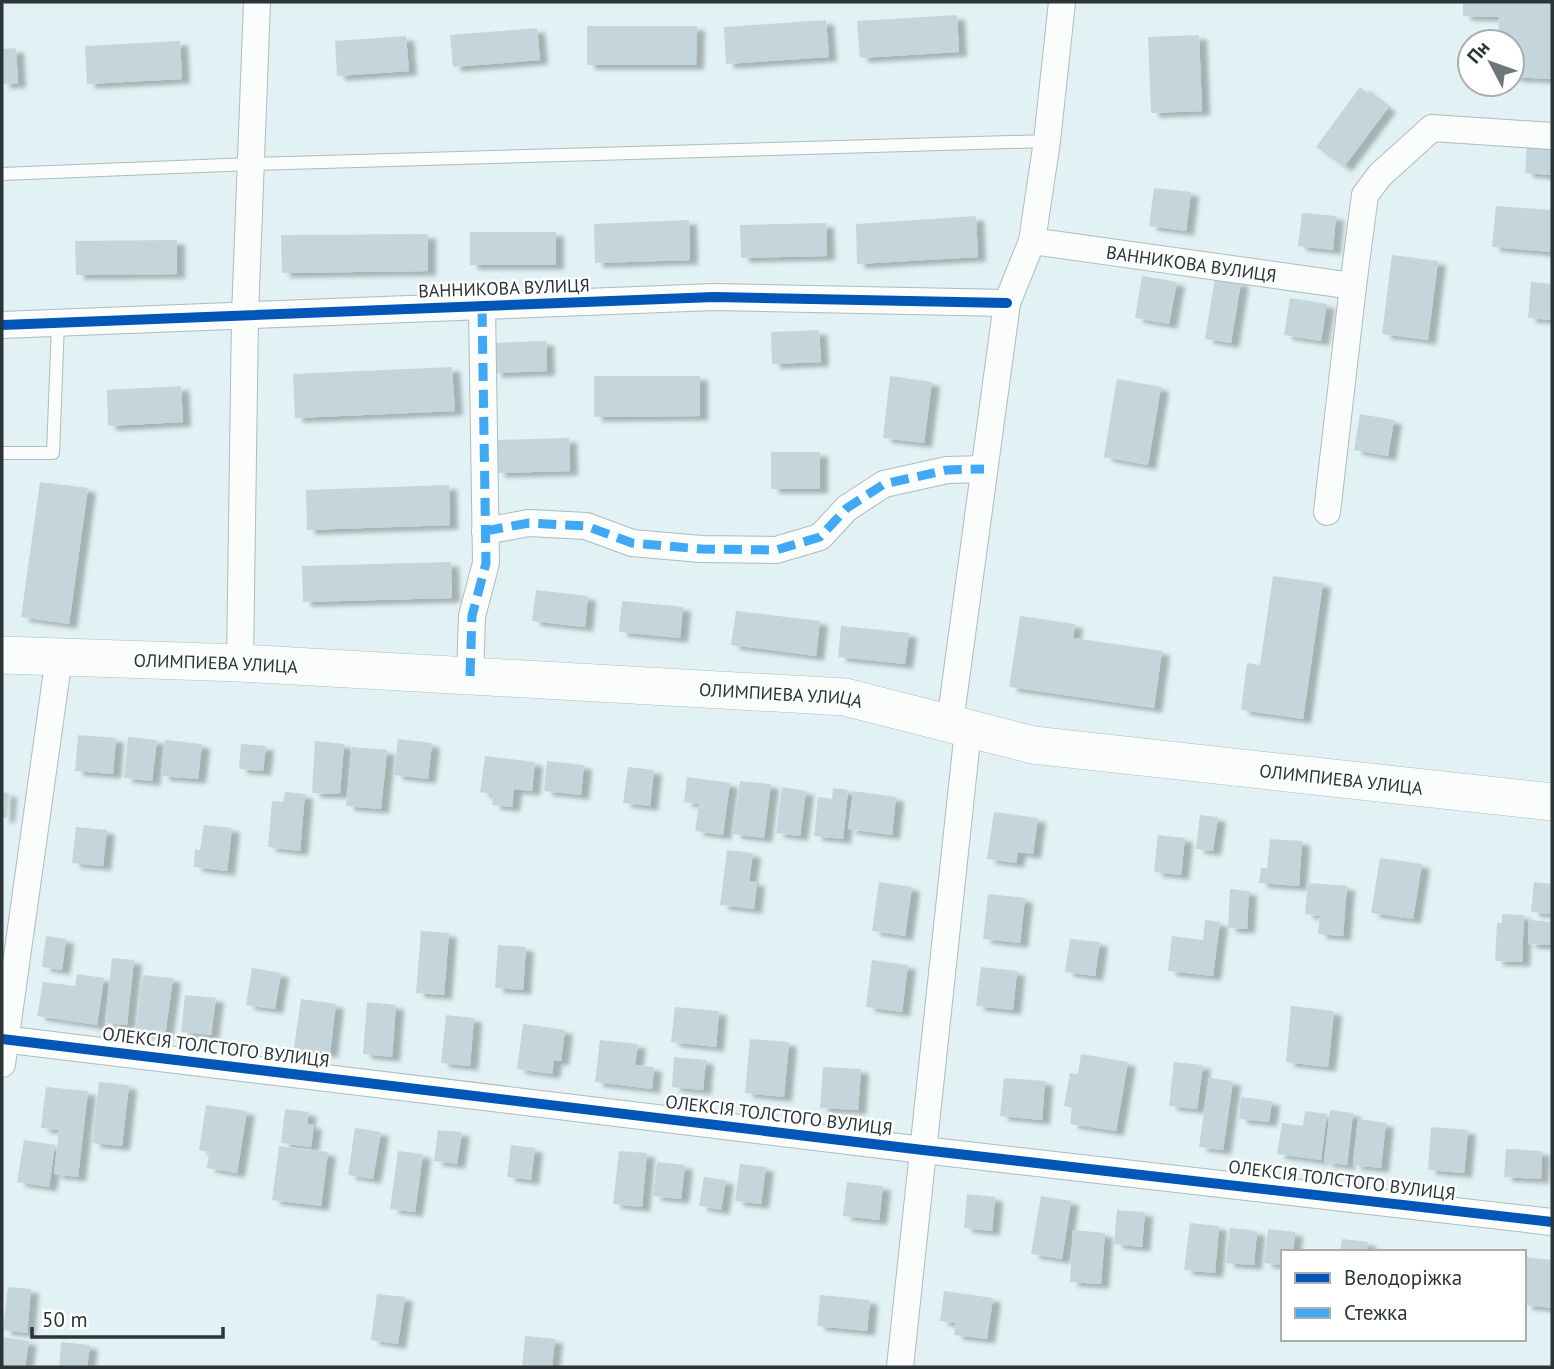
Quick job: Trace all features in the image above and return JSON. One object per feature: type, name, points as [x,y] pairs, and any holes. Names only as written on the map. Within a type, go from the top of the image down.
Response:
[{"type":"main road","name":"ОЛИМПИЕВА УЛИЦА","points":[[2,655],[240,663],[845,697],[1033,745],[1552,802]]},
{"type":"street","points":[[240,663],[244,316],[257,2]]},
{"type":"street","points":[[900,1367],[923,1150],[959,727],[985,469],[1007,303],[1031,240],[1047,141],[1062,2]]},
{"type":"street","points":[[1327,512],[1365,195],[1380,175],[1432,128],[1552,136]]},
{"type":"street","name":"ВАННИКОВА ВУЛИЦЯ","points":[[1031,240],[1353,286]]},
{"type":"street","name":"ВАННИКОВА ВУЛИЦЯ","points":[[2,325],[714,297],[1007,303]]},
{"type":"street","points":[[470,676],[472,616],[486,563],[482,306]]},
{"type":"street","points":[[485,531],[529,523],[586,526],[632,542],[701,549],[776,550],[820,537],[847,509],[884,484],[947,470],[985,469]]},
{"type":"street","points":[[3,1047],[59,657]]},
{"type":"street","name":"ОЛЕКСІЯ ТОЛСТОГО ВУЛИЦЯ","points":[[3,1047],[1552,1222]]},
{"type":"lane","points":[[2,174],[251,164],[1047,141]]},
{"type":"lane","points":[[2,453],[53,453],[58,323]]},
{"type":"building","points":[[1463,2],[1552,2],[1552,79],[1526,78],[1526,28],[1498,28],[1499,17],[1463,16]]},
{"type":"building","points":[[957,15],[959,52],[860,58],[857,21]]},
{"type":"building","points":[[826,20],[829,57],[726,64],[724,27]]},
{"type":"building","points":[[587,26],[697,26],[696,65],[587,65]]},
{"type":"building","points":[[537,28],[540,60],[453,67],[450,35]]},
{"type":"building","points":[[1199,35],[1202,111],[1151,113],[1148,37]]},
{"type":"building","points":[[406,36],[409,71],[337,76],[335,41]]},
{"type":"building","points":[[180,41],[182,79],[87,84],[85,46]]},
{"type":"building","points":[[16,48],[18,83],[2,84],[2,49]]},
{"type":"building","points":[[1360,87],[1388,108],[1344,167],[1316,147]]},
{"type":"building","points":[[1527,145],[1552,147],[1552,175],[1525,173]]},
{"type":"building","points":[[1154,188],[1191,192],[1186,231],[1149,226]]},
{"type":"building","points":[[1496,206],[1552,210],[1552,252],[1492,247]]},
{"type":"building","points":[[1302,213],[1336,216],[1333,250],[1298,246]]},
{"type":"building","points":[[976,216],[978,257],[857,264],[856,224]]},
{"type":"building","points":[[689,220],[690,260],[595,263],[594,224]]},
{"type":"building","points":[[826,223],[827,256],[741,258],[740,225]]},
{"type":"building","points":[[470,232],[556,232],[556,265],[470,265]]},
{"type":"building","points":[[428,234],[428,271],[282,273],[281,235]]},
{"type":"building","points":[[177,240],[177,274],[76,275],[75,241]]},
{"type":"building","points":[[1392,255],[1438,261],[1428,340],[1382,334]]},
{"type":"building","points":[[1142,276],[1177,282],[1169,324],[1135,318]]},
{"type":"building","points":[[1215,278],[1241,282],[1231,343],[1205,339]]},
{"type":"building","points":[[1531,282],[1552,284],[1552,320],[1528,318]]},
{"type":"building","points":[[1290,298],[1327,304],[1321,341],[1284,335]]},
{"type":"building","points":[[819,330],[821,362],[772,364],[771,332]]},
{"type":"building","points":[[546,341],[547,371],[494,373],[493,343]]},
{"type":"building","points":[[452,367],[455,411],[295,418],[293,374]]},
{"type":"building","points":[[594,376],[700,376],[700,416],[594,417]]},
{"type":"building","points":[[890,376],[932,382],[924,443],[883,438]]},
{"type":"building","points":[[1117,379],[1161,387],[1148,465],[1104,457]]},
{"type":"building","points":[[181,386],[183,422],[108,426],[107,390]]},
{"type":"building","points":[[1360,414],[1394,420],[1388,456],[1354,450]]},
{"type":"building","points":[[569,438],[570,471],[497,473],[496,440]]},
{"type":"building","points":[[771,452],[820,452],[820,489],[771,489]]},
{"type":"building","points":[[40,482],[88,488],[69,624],[21,617]]},
{"type":"building","points":[[449,485],[450,525],[307,530],[306,490]]},
{"type":"building","points":[[451,562],[452,598],[303,602],[302,566]]},
{"type":"building","points":[[1273,576],[1323,583],[1303,719],[1241,710],[1247,663],[1260,665]]},
{"type":"building","points":[[536,590],[588,596],[585,627],[532,621]]},
{"type":"building","points":[[622,601],[683,607],[680,638],[619,632]]},
{"type":"building","points":[[736,611],[820,621],[816,656],[731,645]]},
{"type":"building","points":[[1020,616],[1075,624],[1073,638],[1162,651],[1154,708],[1009,687]]},
{"type":"building","points":[[841,626],[909,633],[905,664],[838,657]]},
{"type":"building","points":[[78,735],[116,738],[113,774],[75,771]]},
{"type":"building","points":[[128,737],[157,740],[152,781],[124,778]]},
{"type":"building","points":[[398,739],[432,743],[428,779],[394,775]]},
{"type":"building","points":[[165,740],[202,744],[198,779],[161,776]]},
{"type":"building","points":[[315,741],[344,744],[340,794],[312,793]]},
{"type":"building","points":[[241,744],[266,746],[263,771],[239,769]]},
{"type":"building","points":[[352,747],[387,750],[381,809],[346,806]]},
{"type":"building","points":[[485,756],[535,762],[532,791],[514,789],[512,807],[492,805],[493,794],[480,792]]},
{"type":"building","points":[[547,761],[584,765],[581,795],[544,791]]},
{"type":"building","points":[[628,767],[654,770],[650,806],[623,803]]},
{"type":"building","points":[[687,777],[730,783],[723,835],[695,831],[699,804],[684,802]]},
{"type":"building","points":[[740,781],[771,784],[764,838],[733,834]]},
{"type":"building","points":[[782,787],[806,791],[800,836],[776,833]]},
{"type":"building","points":[[833,788],[848,790],[843,839],[814,836],[818,797],[832,799]]},
{"type":"building","points":[[853,791],[896,797],[892,835],[848,829]]},
{"type":"building","points":[[2,792],[9,793],[7,818],[2,818]]},
{"type":"building","points":[[285,792],[305,794],[300,851],[268,847],[272,801],[283,802]]},
{"type":"building","points":[[994,812],[1038,818],[1033,854],[1018,852],[1016,863],[987,859]]},
{"type":"building","points":[[1200,815],[1218,817],[1213,851],[1196,849]]},
{"type":"building","points":[[204,825],[232,828],[227,871],[194,867],[195,849],[200,850]]},
{"type":"building","points":[[76,827],[107,830],[103,866],[72,863]]},
{"type":"building","points":[[1158,835],[1185,838],[1181,875],[1154,872]]},
{"type":"building","points":[[1270,839],[1302,841],[1299,886],[1259,883],[1261,868],[1267,868]]},
{"type":"building","points":[[727,850],[753,853],[749,881],[757,882],[754,909],[720,905]]},
{"type":"building","points":[[1380,858],[1422,864],[1413,919],[1371,913]]},
{"type":"building","points":[[879,882],[912,887],[905,936],[872,931]]},
{"type":"building","points":[[1534,882],[1552,884],[1552,914],[1531,912]]},
{"type":"building","points":[[1308,883],[1347,886],[1343,936],[1318,934],[1320,916],[1305,914]]},
{"type":"building","points":[[1230,889],[1249,891],[1247,929],[1228,928]]},
{"type":"building","points":[[988,894],[1025,898],[1020,943],[983,939]]},
{"type":"building","points":[[1502,914],[1524,915],[1522,962],[1495,961],[1497,923],[1502,923]]},
{"type":"building","points":[[1205,920],[1220,922],[1213,976],[1168,971],[1172,936],[1203,940]]},
{"type":"building","points":[[1529,920],[1552,922],[1551,945],[1528,944]]},
{"type":"building","points":[[421,931],[449,933],[444,995],[416,993]]},
{"type":"building","points":[[46,936],[66,939],[62,970],[42,967]]},
{"type":"building","points":[[1070,939],[1100,942],[1095,976],[1065,972]]},
{"type":"building","points":[[498,945],[526,947],[523,990],[495,988]]},
{"type":"building","points":[[112,958],[134,960],[127,1025],[105,1023]]},
{"type":"building","points":[[872,960],[908,965],[902,1012],[866,1007]]},
{"type":"building","points":[[981,967],[1017,971],[1013,1010],[976,1006]]},
{"type":"building","points":[[252,968],[281,973],[275,1009],[246,1005]]},
{"type":"building","points":[[77,974],[104,978],[97,1025],[37,1016],[43,982],[75,986]]},
{"type":"building","points":[[143,975],[173,978],[165,1036],[135,1032]]},
{"type":"building","points":[[185,995],[216,998],[211,1035],[181,1032]]},
{"type":"building","points":[[301,999],[336,1004],[330,1053],[294,1048]]},
{"type":"building","points":[[367,1002],[396,1005],[392,1057],[363,1054]]},
{"type":"building","points":[[1291,1006],[1334,1011],[1328,1067],[1286,1062]]},
{"type":"building","points":[[675,1007],[719,1011],[716,1047],[671,1042]]},
{"type":"building","points":[[446,1015],[474,1018],[470,1066],[441,1063]]},
{"type":"building","points":[[523,1024],[565,1030],[561,1061],[554,1060],[552,1074],[517,1069]]},
{"type":"building","points":[[750,1039],[789,1042],[784,1097],[745,1093]]},
{"type":"building","points":[[600,1040],[638,1044],[635,1065],[654,1067],[652,1089],[595,1082]]},
{"type":"building","points":[[1081,1054],[1128,1062],[1116,1131],[1070,1124],[1072,1108],[1064,1106],[1070,1073],[1078,1074]]},
{"type":"building","points":[[674,1057],[706,1060],[703,1090],[672,1087]]},
{"type":"building","points":[[1174,1062],[1203,1065],[1197,1109],[1169,1106]]},
{"type":"building","points":[[823,1067],[861,1069],[858,1110],[820,1108]]},
{"type":"building","points":[[1004,1078],[1045,1081],[1042,1120],[1000,1116]]},
{"type":"building","points":[[1209,1078],[1233,1081],[1223,1150],[1199,1147]]},
{"type":"building","points":[[99,1082],[129,1085],[122,1146],[92,1143]]},
{"type":"building","points":[[46,1087],[88,1091],[78,1177],[54,1174],[59,1130],[41,1128]]},
{"type":"building","points":[[1241,1097],[1272,1101],[1269,1122],[1239,1119]]},
{"type":"building","points":[[206,1105],[247,1111],[237,1173],[207,1168],[209,1152],[199,1150]]},
{"type":"building","points":[[285,1109],[309,1112],[307,1124],[314,1125],[311,1147],[281,1143]]},
{"type":"building","points":[[1330,1110],[1353,1113],[1347,1165],[1324,1162]]},
{"type":"building","points":[[1305,1111],[1327,1114],[1321,1160],[1277,1154],[1282,1123],[1303,1126]]},
{"type":"building","points":[[1358,1119],[1386,1123],[1381,1168],[1353,1165]]},
{"type":"building","points":[[1431,1127],[1468,1130],[1464,1173],[1428,1170]]},
{"type":"building","points":[[355,1128],[381,1132],[373,1179],[348,1175]]},
{"type":"building","points":[[438,1130],[462,1132],[457,1164],[434,1161]]},
{"type":"building","points":[[24,1140],[55,1145],[49,1187],[17,1182]]},
{"type":"building","points":[[511,1145],[535,1148],[531,1180],[507,1177]]},
{"type":"building","points":[[279,1146],[328,1152],[321,1206],[272,1200]]},
{"type":"building","points":[[1506,1149],[1542,1151],[1541,1179],[1504,1177]]},
{"type":"building","points":[[398,1151],[423,1154],[415,1212],[390,1209]]},
{"type":"building","points":[[619,1151],[647,1153],[642,1207],[613,1204]]},
{"type":"building","points":[[657,1162],[685,1165],[681,1199],[653,1196]]},
{"type":"building","points":[[740,1164],[766,1167],[761,1204],[735,1201]]},
{"type":"building","points":[[704,1177],[726,1180],[721,1210],[699,1206]]},
{"type":"building","points":[[847,1182],[883,1186],[879,1220],[843,1216]]},
{"type":"building","points":[[967,1194],[995,1197],[992,1231],[964,1228]]},
{"type":"building","points":[[1041,1196],[1071,1201],[1062,1259],[1031,1254]]},
{"type":"building","points":[[1117,1210],[1145,1212],[1142,1247],[1114,1244]]},
{"type":"building","points":[[1190,1223],[1219,1226],[1215,1273],[1184,1270]]},
{"type":"building","points":[[1230,1228],[1257,1231],[1254,1265],[1226,1263]]},
{"type":"building","points":[[1268,1229],[1295,1232],[1293,1250],[1281,1250],[1281,1265],[1264,1263]]},
{"type":"building","points":[[1073,1230],[1105,1233],[1101,1284],[1070,1282]]},
{"type":"building","points":[[1342,1239],[1368,1242],[1367,1250],[1340,1250]]},
{"type":"building","points":[[1526,1257],[1552,1260],[1552,1308],[1526,1305]]},
{"type":"building","points":[[8,1287],[31,1289],[27,1333],[3,1330]]},
{"type":"building","points":[[944,1291],[993,1298],[987,1339],[954,1335],[956,1323],[940,1321]]},
{"type":"building","points":[[377,1294],[405,1297],[398,1344],[371,1340]]},
{"type":"building","points":[[820,1295],[870,1300],[867,1331],[817,1326]]},
{"type":"building","points":[[525,1336],[555,1339],[552,1367],[522,1367]]},
{"type":"building","points":[[2,1337],[29,1341],[25,1367],[2,1367]]},
{"type":"building","points":[[61,1342],[90,1345],[87,1367],[59,1367]]},
{"type":"marked path","points":[[470,676],[472,616],[486,563],[482,306]]},
{"type":"marked path","points":[[485,531],[529,523],[586,526],[632,543],[701,549],[776,550],[820,537],[847,508],[884,484],[947,470],[984,469]]},
{"type":"cycle path","points":[[2,325],[714,297],[1007,303]]},
{"type":"cycle path","points":[[2,1039],[923,1150],[1552,1222]]}]
